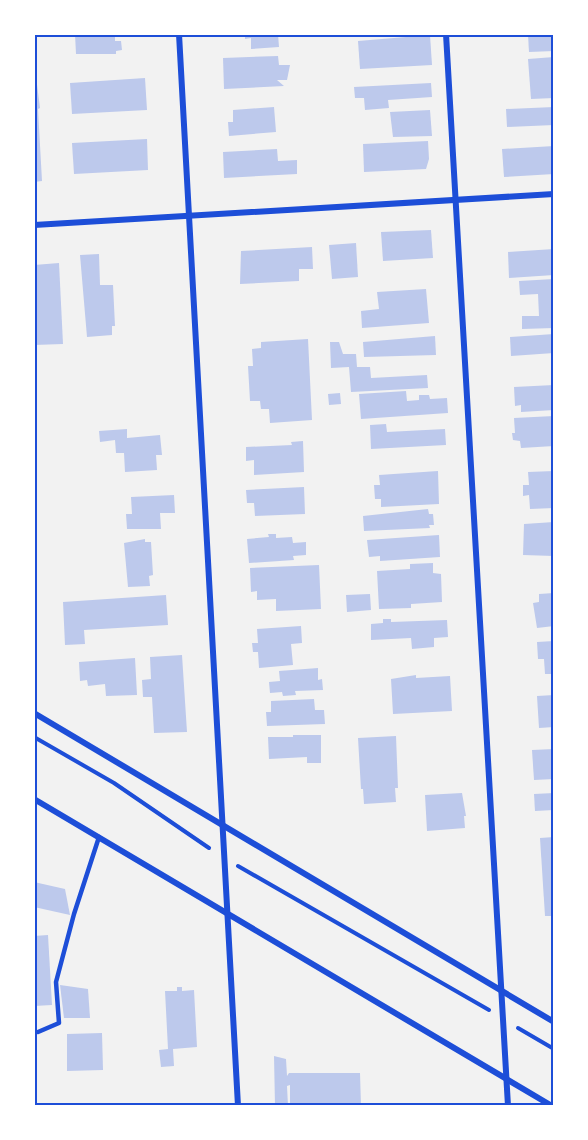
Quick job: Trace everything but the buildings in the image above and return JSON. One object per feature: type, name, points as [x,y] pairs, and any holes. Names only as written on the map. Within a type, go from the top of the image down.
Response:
[{"type":"street","points":[[179,34],[238,1106]]},
{"type":"street","points":[[446,34],[501,991],[505,1020],[508,1106]]},
{"type":"street","points":[[34,225],[554,194]]},
{"type":"street","points":[[34,713],[554,1022]]},
{"type":"street","points":[[34,799],[552,1106]]},
{"type":"lane","points":[[38,1032],[59,1023],[56,982],[74,914],[99,837]]},
{"type":"path","points":[[34,737],[114,783],[224,858],[554,1048]]}]
